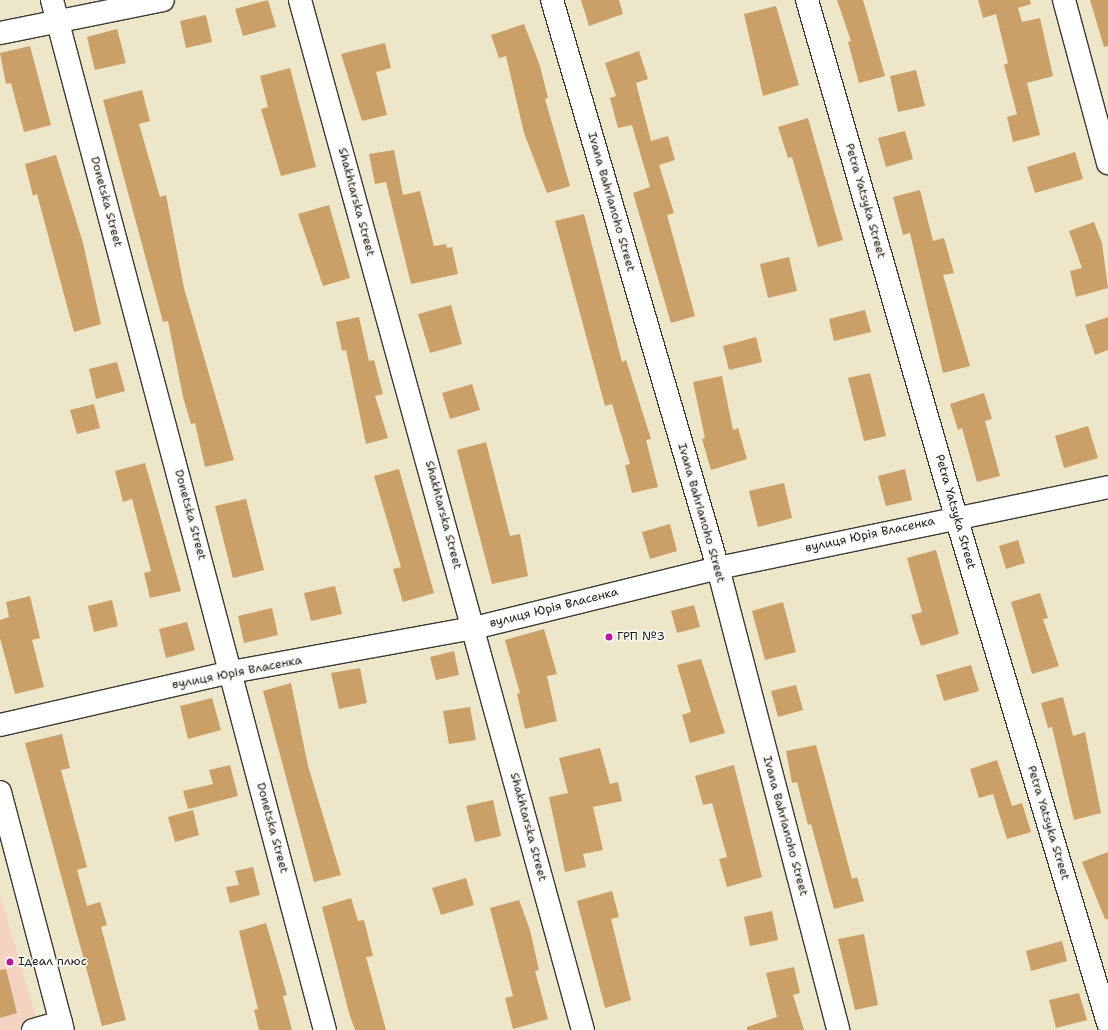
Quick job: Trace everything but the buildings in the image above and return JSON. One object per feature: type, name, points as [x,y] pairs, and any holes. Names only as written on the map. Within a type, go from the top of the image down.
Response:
[{"type":"street","name":"Donetska Street","points":[[52,0],[232,672],[325,1030]]},
{"type":"street","points":[[0,33],[59,23],[163,0]]},
{"type":"street","name":"Shakhtarska Street","points":[[300,0],[474,628],[583,1030]]},
{"type":"street","name":"Ivana Bahrianoho Street","points":[[552,0],[718,568],[838,1030]]},
{"type":"street","name":"Petra Yatsyka Street","points":[[807,0],[956,517],[1108,1023]]},
{"type":"street","points":[[1064,0],[1108,164]]},
{"type":"street","name":"вулиця Юрія Власенка","points":[[0,725],[232,672],[474,628],[718,568],[956,517],[1108,487]]},
{"type":"street","points":[[0,792],[62,1026],[33,1030]]},
{"type":"shaded area","name":"Ідеал плюс","points":[[0,895],[40,1030],[0,1030]]},
{"type":"place","name":"ГРП №3","points":[[609,637]]},
{"type":"place","name":"Ідеал плюс","points":[[10,962]]}]
